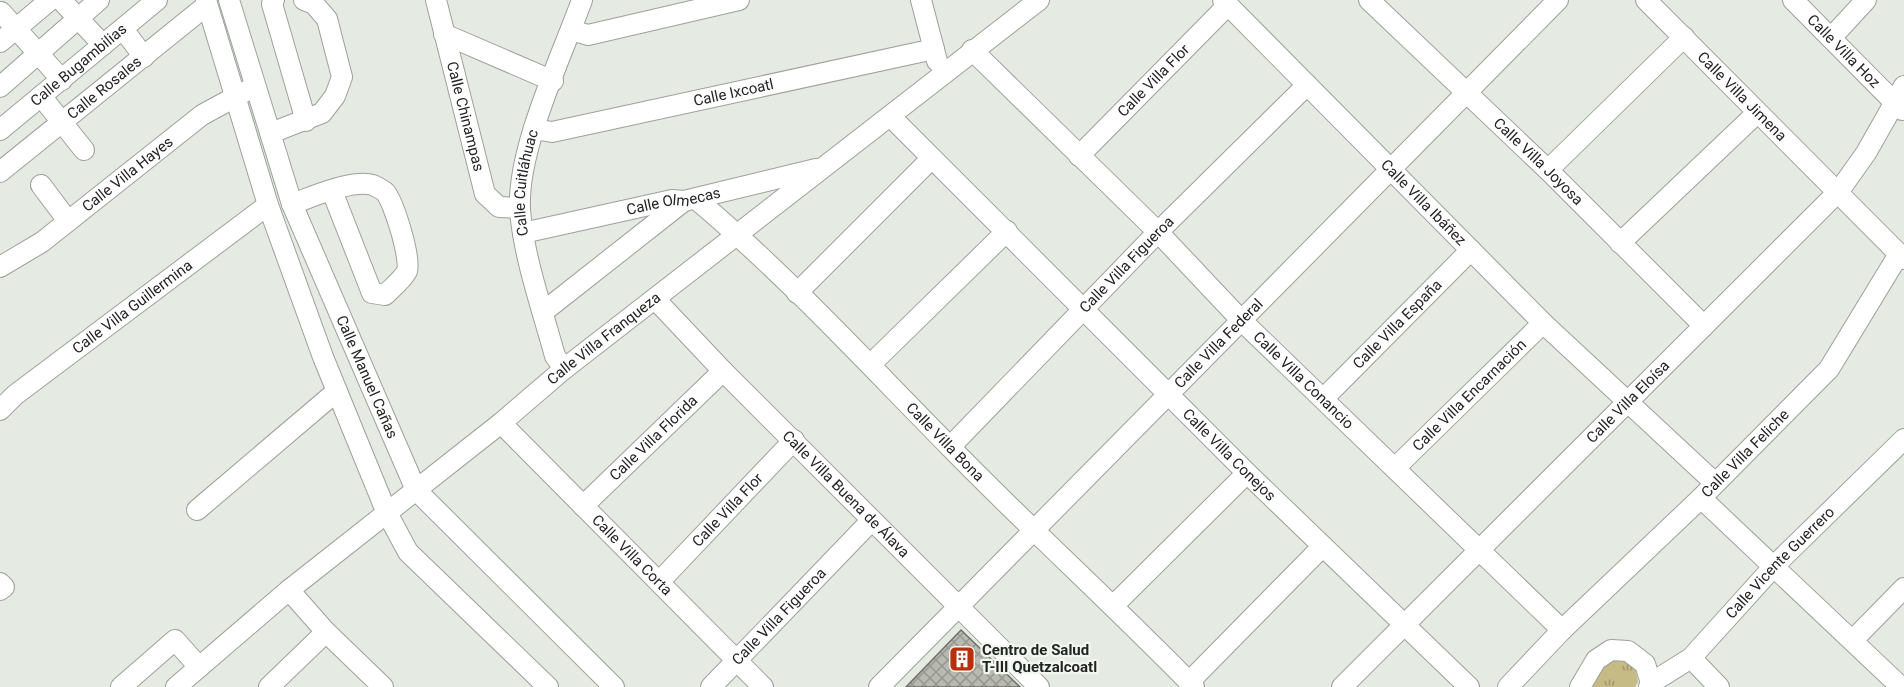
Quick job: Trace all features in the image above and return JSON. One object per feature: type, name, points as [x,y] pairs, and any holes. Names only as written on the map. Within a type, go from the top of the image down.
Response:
[{"type":"street","points":[[0,42],[50,0]]},
{"type":"street","points":[[61,0],[102,45]]},
{"type":"street","points":[[19,114],[0,89],[99,0]]},
{"type":"street","name":"Calle Bugambilias","points":[[0,129],[156,0]]},
{"type":"street","name":"Calle Manuel Cañas","points":[[229,0],[292,204],[416,490],[614,687]]},
{"type":"street","points":[[274,0],[272,4],[306,121]]},
{"type":"street","points":[[271,133],[306,121],[321,113],[335,96],[342,77],[327,19],[314,4],[304,0]]},
{"type":"street","name":"Calle Chinampas","points":[[436,0],[484,194],[499,207],[520,208]]},
{"type":"street","name":"Calle Cuitláhuac","points":[[564,369],[555,356],[524,233],[520,208],[522,180],[534,129],[582,0]]},
{"type":"street","points":[[571,30],[588,34],[739,0]]},
{"type":"street","points":[[921,0],[942,74]]},
{"type":"street","name":"Calle Villa Franqueza","points":[[176,687],[289,590],[386,511],[501,423],[564,369],[1039,0]]},
{"type":"street","name":"Calle Villa Federal","points":[[879,687],[1168,392],[1558,0]]},
{"type":"street","name":"Calle Villa Jimena","points":[[1646,0],[1901,256]]},
{"type":"street","name":"Calle Villa Hoz","points":[[1793,0],[1831,38],[1901,100]]},
{"type":"street","points":[[1831,38],[1866,0]]},
{"type":"street","name":"Calle Manuel Cañas","points":[[207,2],[268,206],[337,392],[386,511],[408,552],[548,687]]},
{"type":"street","name":"Calle Rosales","points":[[0,172],[144,57],[207,2]]},
{"type":"street","name":"Calle Villa Ibáñez","points":[[1225,2],[1543,323],[1715,483]]},
{"type":"street","name":"Calle Villa Flor","points":[[1079,156],[1225,2]]},
{"type":"street","name":"Calle Villa Joyosa","points":[[1379,3],[1704,326]]},
{"type":"street","points":[[1,12],[62,80]]},
{"type":"street","points":[[123,29],[144,57]]},
{"type":"street","points":[[444,34],[553,81]]},
{"type":"street","points":[[1548,170],[1684,37]]},
{"type":"street","name":"Calle Ixcoatl","points":[[534,129],[552,132],[934,49]]},
{"type":"street","name":"Calle Villa Conancio","points":[[972,50],[1158,232],[1241,320],[1562,630]]},
{"type":"street","name":"Calle Villa Figueroa","points":[[950,447],[1158,232],[1307,85]]},
{"type":"street","name":"Calle Villa Hayes","points":[[0,267],[42,242],[202,116],[257,86]]},
{"type":"street","points":[[41,96],[84,150]]},
{"type":"street","name":"Calle Villa Eloísa","points":[[1342,687],[1839,192],[1901,100]]},
{"type":"street","points":[[1620,243],[1757,112]]},
{"type":"street","name":"Calle Villa Conejos","points":[[891,117],[931,159],[1085,308],[1247,473],[1402,625],[1469,687]]},
{"type":"street","points":[[797,293],[931,159]]},
{"type":"street","name":"Calle Olmecas","points":[[524,233],[672,200],[690,200],[824,167]]},
{"type":"street","points":[[41,185],[68,221]]},
{"type":"street","points":[[292,204],[332,190],[360,185],[373,185],[385,192],[407,247],[409,259],[406,272],[385,295],[372,293],[332,190]]},
{"type":"street","points":[[543,312],[690,200]]},
{"type":"street","name":"Calle Villa Bona","points":[[690,200],[737,234],[871,364],[950,447],[1191,684]]},
{"type":"street","name":"Calle Villa Guillermina","points":[[0,410],[15,395],[268,206]]},
{"type":"street","points":[[871,364],[1006,231]]},
{"type":"street","name":"Calle Villa España","points":[[1324,399],[1470,250]]},
{"type":"street","name":"Calle Villa Feliche","points":[[1508,687],[1562,630],[1701,498],[1829,369],[1901,256]]},
{"type":"street","name":"Calle Villa Buena de Álava","points":[[655,299],[723,371],[1040,687]]},
{"type":"street","name":"Calle Villa Encarnación","points":[[1395,468],[1543,323]]},
{"type":"street","name":"Calle Villa Florida","points":[[583,506],[723,371]]},
{"type":"street","points":[[197,510],[337,392]]},
{"type":"street","name":"Calle Villa Corta","points":[[501,423],[660,581],[762,687]]},
{"type":"street","name":"Calle Vicente Guerrero","points":[[1650,685],[1691,658],[1774,566],[1904,439]]},
{"type":"street","name":"Calle Villa Flor","points":[[660,581],[794,440]]},
{"type":"street","points":[[1113,606],[1247,473]]},
{"type":"street","points":[[1701,498],[1901,687]]},
{"type":"street","name":"Calle Villa Figueroa","points":[[711,687],[738,662],[872,520]]},
{"type":"street","points":[[1191,684],[1323,546]]},
{"type":"street","points":[[1853,640],[1904,588]]},
{"type":"street","points":[[289,590],[326,632],[383,687]]},
{"type":"street","points":[[269,687],[326,632]]},
{"type":"street","points":[[121,687],[175,640],[199,667]]},
{"type":"street","points":[[1580,687],[1596,660],[1611,650],[1628,651],[1645,664],[1650,685]]},
{"type":"street","points":[[1691,658],[1719,687]]},
{"type":"green space","points":[[1612,657],[1625,658],[1635,666],[1638,682],[1635,687],[1586,687],[1600,665]]},
{"type":"building","name":"Centro de Salud T-III Quetzalcoatl","points":[[961,630],[1020,687],[906,687]]},
{"type":"place","name":"Centro de Salud T-III Quetzalcoatl","points":[[962,659]]}]
